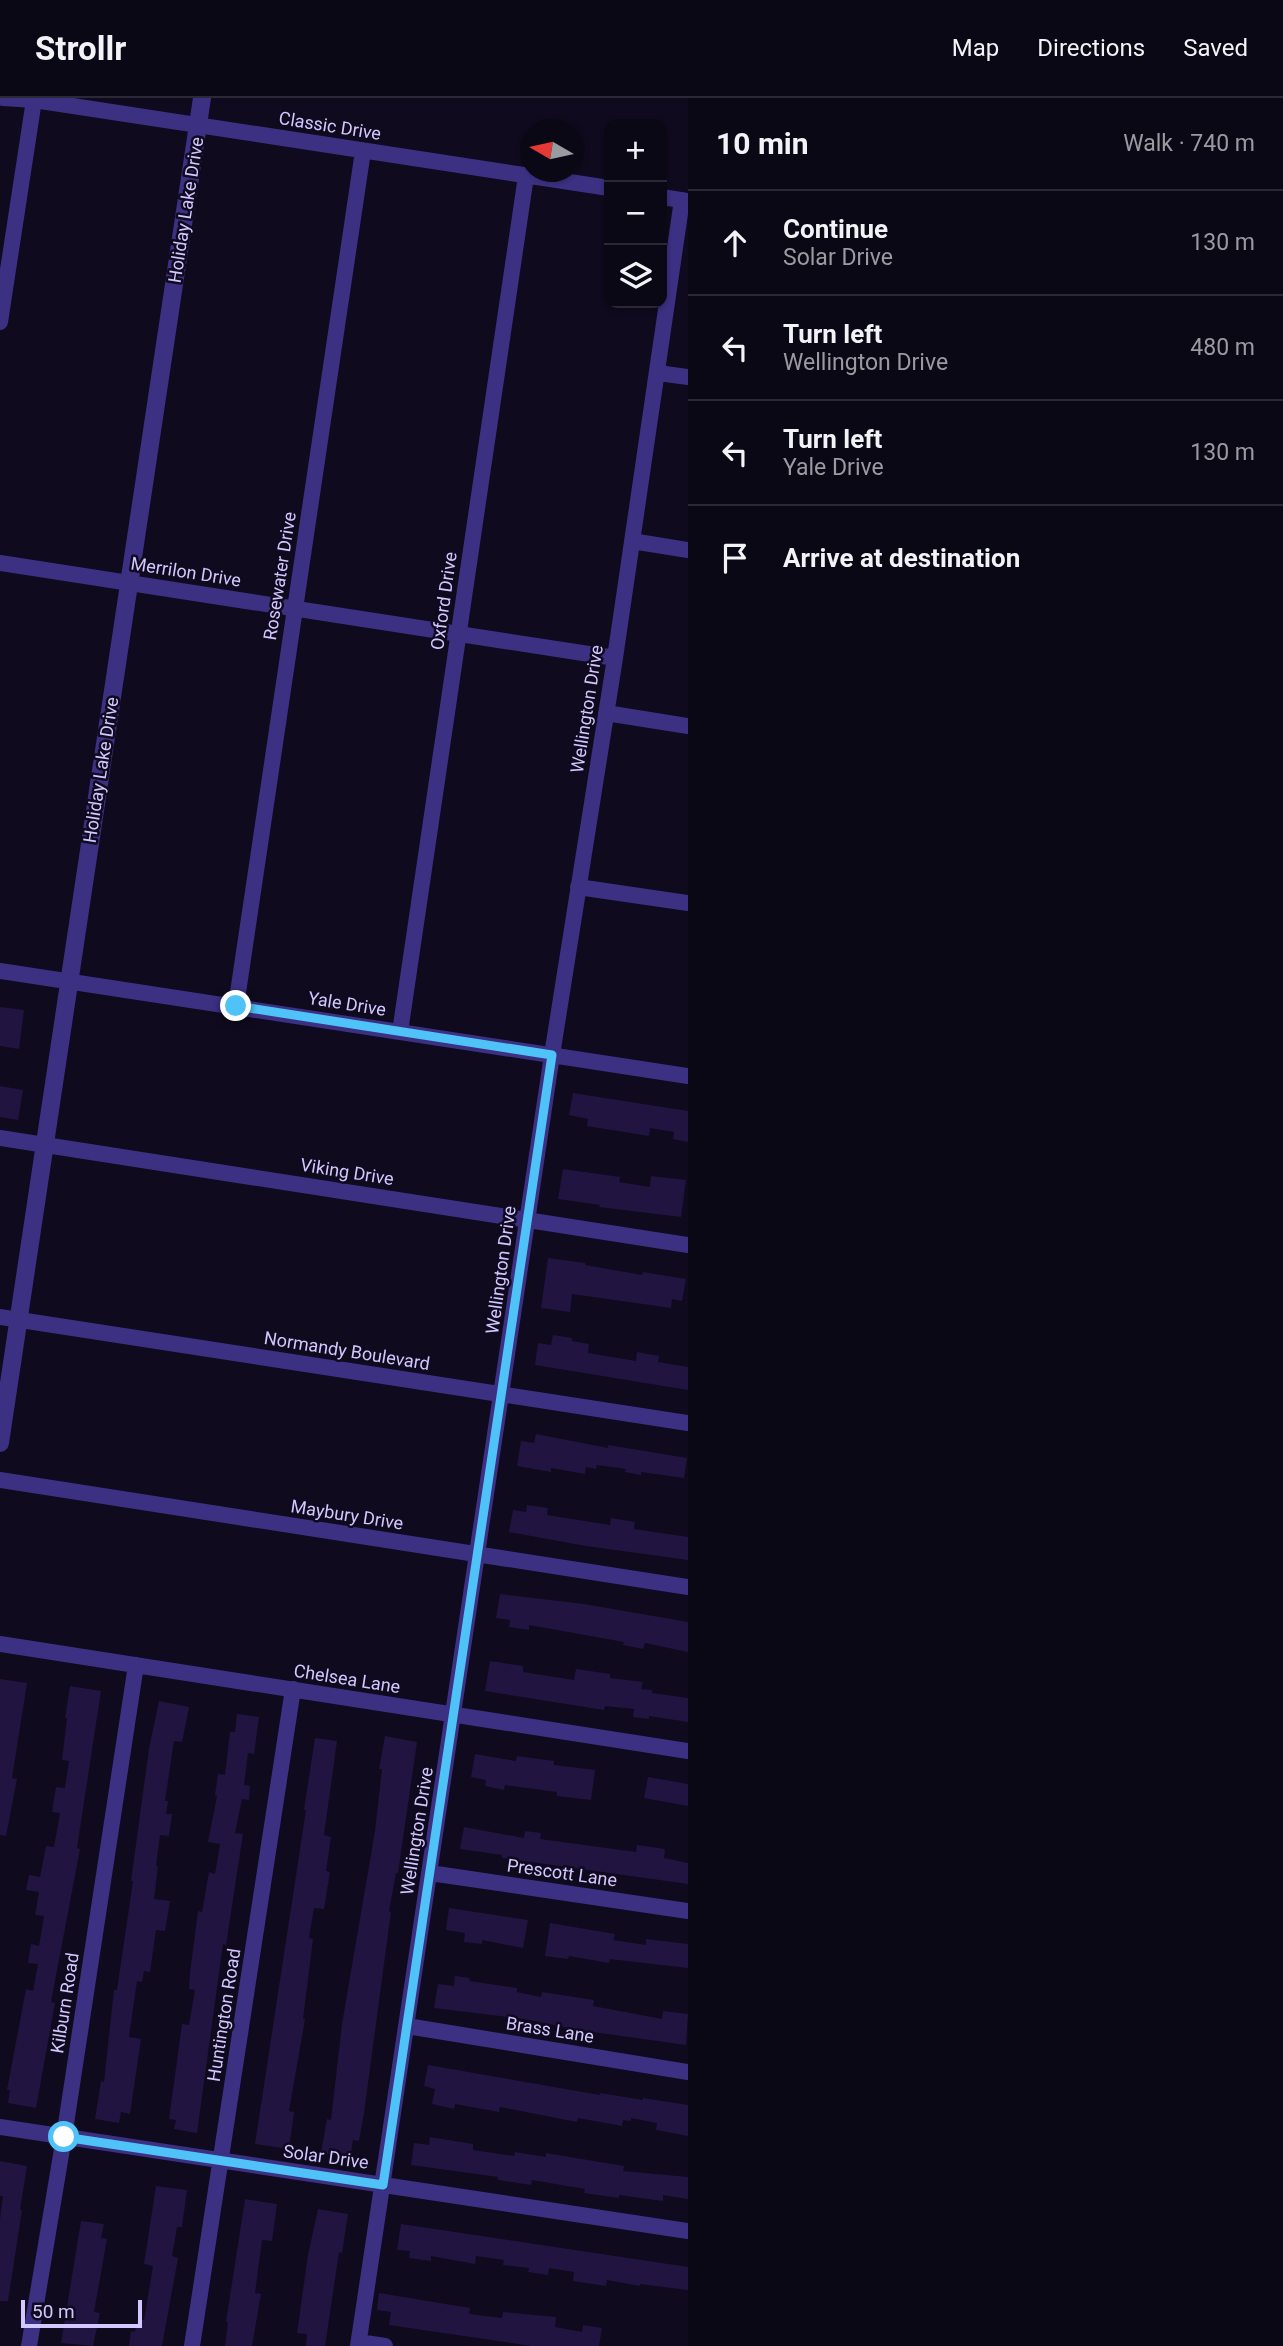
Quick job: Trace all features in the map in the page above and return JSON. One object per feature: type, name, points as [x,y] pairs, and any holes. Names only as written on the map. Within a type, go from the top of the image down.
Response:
[{"type":"street","name":"Classic Drive","points":[[3,98],[34,100],[520,175]]},
{"type":"street","name":"Holiday Lake Drive","points":[[0,1443],[202,98]]},
{"type":"street","points":[[0,322],[34,100]]},
{"type":"street","name":"Rosewater Drive","points":[[236,1006],[363,151]]},
{"type":"street","name":"Oxford Drive","points":[[400,1032],[525,182]]},
{"type":"street","name":"Classic Drive","points":[[568,182],[604,187]]},
{"type":"street","points":[[667,198],[685,200]]},
{"type":"street","name":"Wellington Drive","points":[[359,2344],[552,1055],[685,200]]},
{"type":"street","points":[[657,373],[688,377]]},
{"type":"street","points":[[632,541],[688,550]]},
{"type":"street","name":"Merrilon Drive","points":[[0,563],[615,658]]},
{"type":"street","points":[[606,713],[688,726]]},
{"type":"street","points":[[578,887],[688,903]]},
{"type":"street","name":"Yale Drive","points":[[0,971],[688,1076]]},
{"type":"street","name":"Viking Drive","points":[[0,1138],[688,1245]]},
{"type":"street","name":"Normandy Boulevard","points":[[0,1317],[688,1423]]},
{"type":"street","name":"Maybury Drive","points":[[0,1480],[688,1587]]},
{"type":"street","name":"Chelsea Lane","points":[[0,1644],[688,1751]]},
{"type":"street","name":"Kilburn Road","points":[[29,2346],[64,2137],[136,1665]]},
{"type":"street","name":"Huntington Road","points":[[192,2346],[293,1689]]},
{"type":"street","name":"Prescott Lane","points":[[430,1873],[688,1911]]},
{"type":"street","name":"Brass Lane","points":[[407,2026],[688,2072]]},
{"type":"street","name":"Solar Drive","points":[[0,2127],[688,2231]]},
{"type":"street","points":[[359,2344],[386,2346]]},
{"type":"building","points":[[0,1007],[24,1010],[19,1049],[0,1046]]},
{"type":"building","points":[[0,1086],[23,1090],[18,1120],[0,1117]]},
{"type":"building","points":[[573,1093],[688,1111],[688,1142],[673,1139],[674,1132],[650,1128],[649,1136],[587,1126],[588,1119],[569,1115]]},
{"type":"building","points":[[563,1169],[620,1177],[619,1182],[650,1187],[651,1176],[686,1180],[681,1217],[558,1199]]},
{"type":"building","points":[[548,1258],[642,1275],[643,1272],[686,1279],[682,1301],[672,1299],[671,1308],[572,1294],[570,1312],[541,1308]]},
{"type":"building","points":[[553,1335],[589,1344],[588,1353],[636,1361],[637,1352],[659,1356],[658,1362],[688,1367],[688,1390],[535,1365],[538,1343],[551,1345]]},
{"type":"building","points":[[536,1434],[608,1448],[608,1445],[687,1458],[684,1478],[641,1472],[641,1475],[625,1472],[626,1469],[597,1465],[596,1469],[586,1467],[585,1474],[517,1466],[521,1441],[534,1443]]},
{"type":"building","points":[[527,1505],[548,1508],[547,1515],[610,1525],[611,1518],[635,1522],[634,1529],[688,1537],[688,1560],[509,1532],[513,1510],[526,1512]]},
{"type":"building","points":[[500,1594],[584,1604],[688,1622],[688,1652],[645,1643],[643,1649],[623,1645],[624,1642],[529,1625],[529,1630],[509,1627],[510,1620],[496,1618]]},
{"type":"building","points":[[490,1661],[523,1666],[523,1672],[574,1680],[576,1669],[610,1674],[610,1678],[643,1682],[641,1689],[652,1690],[652,1693],[688,1698],[688,1722],[649,1716],[649,1719],[633,1717],[634,1709],[605,1706],[604,1710],[485,1691]]},
{"type":"building","points":[[0,1679],[27,1683],[12,1778],[17,1779],[6,1836],[0,1835]]},
{"type":"building","points":[[70,1686],[101,1691],[77,1848],[80,1849],[51,2002],[55,2003],[36,2108],[8,2103],[10,2090],[7,2090],[26,1989],[33,1991],[38,1964],[28,1963],[31,1944],[39,1946],[44,1916],[35,1915],[39,1892],[26,1890],[29,1875],[40,1877],[46,1846],[54,1847],[60,1813],[52,1812],[56,1787],[65,1788],[69,1761],[62,1760]]},
{"type":"building","points":[[159,1701],[189,1707],[182,1742],[174,1741],[165,1801],[168,1801],[166,1814],[172,1814],[169,1836],[160,1835],[156,1866],[154,1899],[170,1901],[165,1931],[156,1930],[150,1972],[144,1971],[142,1982],[137,1981],[129,2037],[141,2039],[130,2114],[121,2112],[119,2123],[95,2119],[101,2081],[104,2082],[114,1990],[117,1990],[149,1749]]},
{"type":"building","points":[[237,1714],[259,1717],[254,1754],[248,1753],[244,1785],[250,1786],[249,1800],[242,1799],[235,1833],[243,1834],[226,1945],[223,1944],[197,2133],[174,2129],[176,2120],[169,2119],[182,2024],[189,2025],[195,1990],[189,1989],[198,1911],[202,1912],[209,1872],[215,1874],[220,1844],[208,1842],[217,1796],[218,1774],[225,1775],[230,1732],[235,1732]]},
{"type":"building","points":[[385,1736],[417,1742],[398,1873],[389,1911],[391,1912],[364,2113],[359,2141],[353,2140],[350,2158],[321,2153],[327,2119],[331,2120],[342,2024],[375,1831],[382,1769],[379,1769]]},
{"type":"building","points":[[315,1738],[337,1741],[324,1835],[331,1837],[326,1871],[330,1872],[324,1909],[314,1908],[309,1938],[313,1939],[305,2019],[289,2111],[294,2112],[289,2149],[255,2144]]},
{"type":"building","points":[[475,1754],[516,1761],[517,1756],[554,1761],[554,1765],[595,1770],[591,1800],[505,1785],[504,1790],[485,1786],[486,1780],[471,1777]]},
{"type":"building","points":[[648,1777],[688,1784],[688,1806],[644,1798]]},
{"type":"building","points":[[464,1827],[524,1838],[525,1831],[541,1833],[540,1839],[636,1852],[637,1845],[665,1849],[664,1858],[688,1863],[688,1884],[502,1858],[502,1855],[460,1849]]},
{"type":"building","points":[[449,1908],[528,1920],[523,1948],[482,1940],[482,1944],[464,1942],[465,1933],[446,1930]]},
{"type":"building","points":[[550,1923],[615,1934],[613,1940],[646,1945],[646,1939],[688,1944],[688,1968],[610,1959],[609,1963],[569,1956],[568,1959],[545,1956]]},
{"type":"building","points":[[455,1976],[470,1978],[469,1981],[517,1988],[517,1992],[541,1997],[542,1992],[594,2000],[593,2006],[662,2019],[663,2011],[688,2014],[686,2045],[579,2030],[524,2019],[434,2008],[438,1984],[454,1986]]},
{"type":"building","points":[[428,2065],[600,2095],[688,2105],[688,2136],[656,2130],[657,2123],[631,2118],[631,2121],[623,2120],[622,2126],[578,2118],[577,2122],[500,2107],[499,2112],[455,2104],[454,2109],[432,2104],[435,2089],[424,2086]]},
{"type":"building","points":[[430,2137],[473,2144],[473,2150],[514,2156],[515,2152],[546,2157],[546,2153],[624,2166],[623,2171],[688,2177],[688,2199],[663,2195],[663,2201],[619,2195],[619,2198],[584,2193],[585,2189],[532,2180],[531,2185],[498,2180],[498,2177],[411,2165],[414,2143],[429,2145]]},
{"type":"building","points":[[0,2161],[27,2166],[8,2301],[0,2301],[0,2219],[3,2196],[0,2196]]},
{"type":"building","points":[[156,2186],[187,2190],[182,2227],[177,2227],[172,2256],[178,2258],[162,2346],[129,2346],[131,2331],[135,2332],[138,2319],[144,2320],[153,2266],[144,2264]]},
{"type":"building","points":[[245,2199],[277,2204],[272,2241],[262,2240],[255,2293],[261,2294],[252,2346],[225,2346],[226,2322]]},
{"type":"building","points":[[318,2209],[348,2214],[342,2253],[339,2252],[325,2346],[306,2346],[307,2334],[297,2333],[308,2255]]},
{"type":"building","points":[[81,2221],[104,2224],[101,2238],[107,2239],[94,2312],[100,2313],[93,2346],[61,2343]]},
{"type":"building","points":[[401,2224],[688,2267],[688,2290],[607,2280],[606,2286],[573,2281],[574,2272],[549,2268],[548,2275],[528,2272],[529,2268],[503,2265],[504,2260],[476,2256],[475,2264],[431,2256],[431,2261],[409,2258],[410,2251],[397,2250]]},
{"type":"building","points":[[379,2293],[470,2308],[469,2314],[502,2318],[503,2312],[556,2317],[555,2327],[582,2332],[583,2325],[602,2328],[599,2346],[532,2346],[389,2325],[391,2312],[377,2310]]},
{"type":"route","points":[[64,2137],[383,2185],[552,1055],[236,1006]]}]
